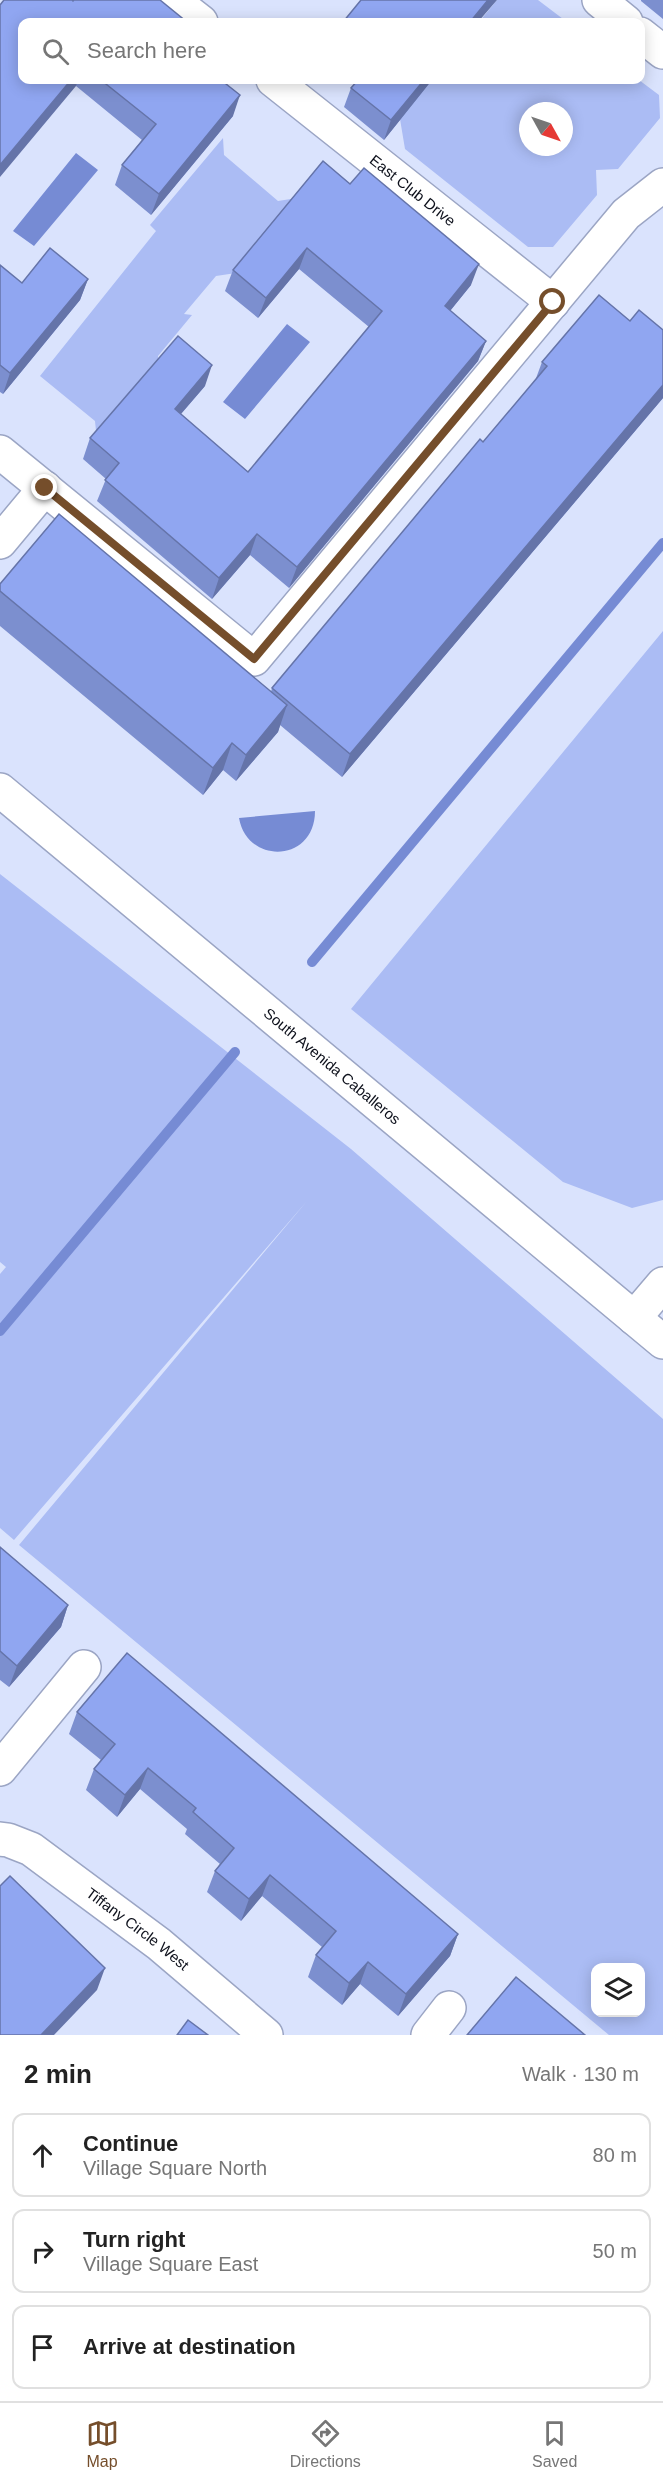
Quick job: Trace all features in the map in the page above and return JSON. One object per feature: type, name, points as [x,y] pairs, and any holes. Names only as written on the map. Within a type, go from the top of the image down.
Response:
[{"type":"street","points":[[173,0],[196,18]]},
{"type":"street","points":[[599,0],[621,18]]},
{"type":"street","points":[[645,38],[663,52]]},
{"type":"street","name":"East Club Drive","points":[[278,84],[553,302]]},
{"type":"street","points":[[0,452],[254,659],[626,214],[663,185]]},
{"type":"street","points":[[0,542],[45,488]]},
{"type":"street","name":"South Avenida Caballeros","points":[[0,790],[663,1342]]},
{"type":"street","points":[[634,1318],[663,1284]]},
{"type":"street","points":[[0,1769],[84,1667]]},
{"type":"street","name":"Tiffany Circle West","points":[[0,1839],[8,1839],[31,1849],[159,1944],[266,2035]]},
{"type":"street","points":[[428,2035],[449,2008]]},
{"type":"shaded area","points":[[497,0],[538,0],[562,18],[482,18]]},
{"type":"shaded area","points":[[429,84],[644,84],[659,95],[660,118],[618,169],[596,170],[597,195],[553,247],[528,247],[405,149],[400,119]]},
{"type":"shaded area","points":[[223,138],[224,155],[278,201],[297,198],[236,273],[216,276],[184,314],[192,315],[158,356],[159,368],[97,441],[95,421],[40,376],[156,231],[150,225]]},
{"type":"shaded area","points":[[76,153],[98,170],[34,246],[13,231]]},
{"type":"shaded area","points":[[287,324],[310,342],[245,419],[223,402]]},
{"type":"shaded area","points":[[663,631],[663,1200],[632,1208],[563,1182],[351,1009]]},
{"type":"shaded area","points":[[315,811],[312,828],[304,841],[280,852],[267,850],[254,844],[245,833],[239,818]]},
{"type":"shaded area","points":[[0,874],[351,1149],[663,1419],[663,2035],[609,2035],[19,1545],[307,1201],[14,1540],[0,1528],[0,1274],[6,1267],[0,1262]]},
{"type":"building","points":[[4,0],[160,0],[182,18],[18,18],[18,84],[68,84],[0,165],[0,5]]},
{"type":"building","points":[[361,0],[488,0],[473,18],[346,18]]},
{"type":"building","points":[[106,84],[226,84],[240,95],[159,194],[122,165],[156,124]]},
{"type":"building","points":[[354,84],[421,84],[391,120],[351,88]]},
{"type":"building","points":[[323,161],[350,184],[364,168],[479,264],[445,306],[486,341],[297,567],[257,534],[219,578],[105,480],[119,463],[90,438],[178,336],[212,365],[175,409],[248,472],[382,311],[307,248],[266,298],[233,270]]},
{"type":"building","points":[[50,248],[88,279],[10,373],[0,365],[0,265],[22,283]]},
{"type":"building","points":[[599,295],[630,321],[639,310],[663,330],[663,385],[350,754],[272,688],[480,439],[483,442],[547,366],[542,362]]},
{"type":"building","points":[[59,514],[287,705],[246,755],[232,743],[213,768],[0,591],[0,584]]},
{"type":"building","points":[[0,1547],[68,1605],[17,1666],[0,1651]]},
{"type":"building","points":[[127,1653],[458,1934],[406,1994],[368,1962],[349,1983],[316,1955],[336,1931],[270,1875],[249,1899],[215,1871],[234,1848],[193,1812],[196,1808],[148,1768],[125,1795],[94,1769],[115,1744],[77,1712]]},
{"type":"building","points":[[10,1876],[105,1968],[41,2035],[0,2035],[0,1886]]},
{"type":"building","points":[[516,1977],[585,2035],[467,2035]]},
{"type":"building","points":[[188,2020],[208,2035],[177,2035]]},
{"type":"waterway","points":[[312,962],[663,543]]},
{"type":"waterway","points":[[0,1331],[235,1052]]},
{"type":"route","points":[[45,488],[254,659],[553,302]]}]
